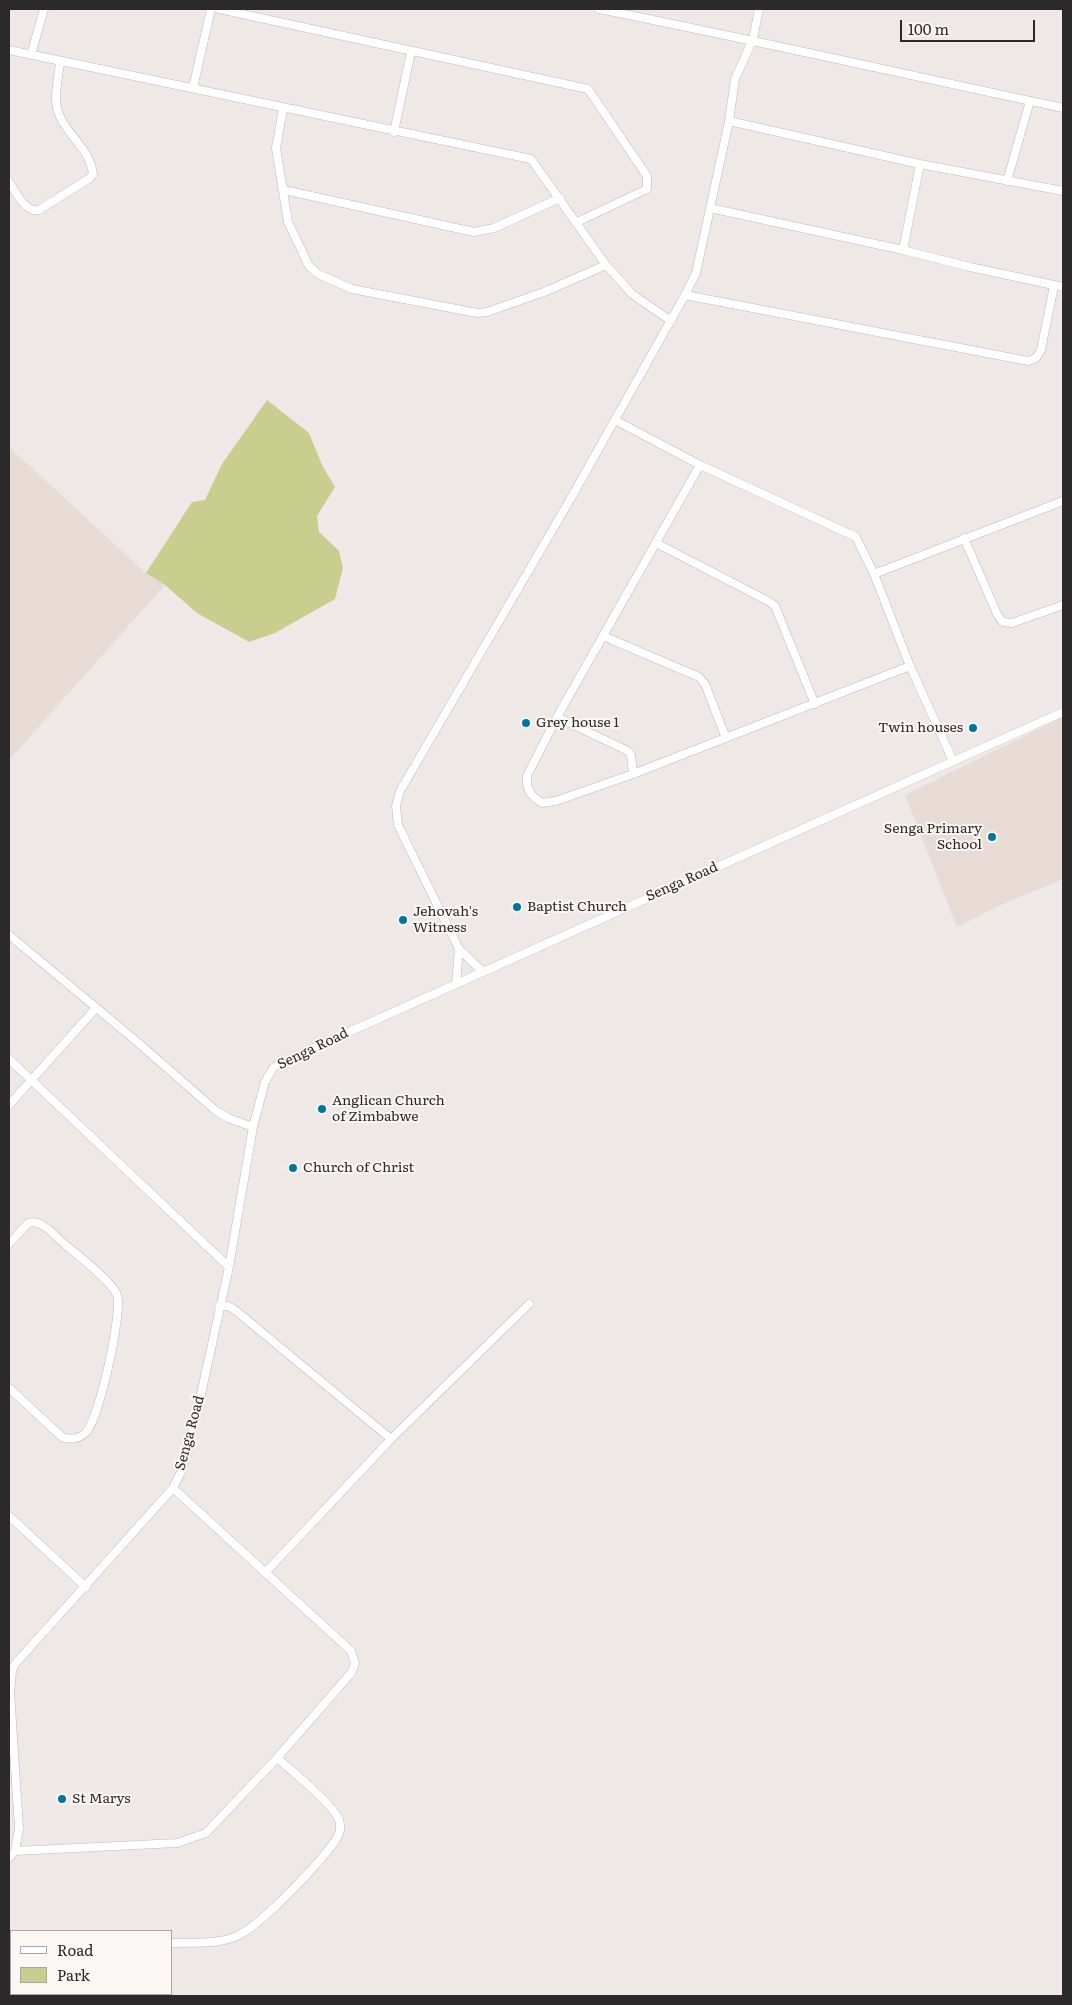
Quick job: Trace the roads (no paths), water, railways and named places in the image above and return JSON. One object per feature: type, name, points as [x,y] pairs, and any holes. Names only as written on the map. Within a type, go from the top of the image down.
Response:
[{"type":"street","points":[[31,55],[44,9]]},
{"type":"street","points":[[193,88],[210,9]]},
{"type":"street","points":[[219,9],[584,88],[590,92],[647,176],[648,183],[647,189],[577,222]]},
{"type":"street","points":[[599,9],[753,39],[1063,108]]},
{"type":"street","points":[[482,971],[458,949],[398,825],[396,806],[400,791],[615,420],[671,321],[696,272],[735,79],[753,39],[759,9]]},
{"type":"street","points":[[9,50],[193,88],[283,109],[531,159],[606,264],[632,294],[671,321]]},
{"type":"street","points":[[394,132],[411,52]]},
{"type":"street","points":[[9,182],[28,209],[34,212],[90,178],[93,174],[88,154],[59,114],[57,102],[60,61]]},
{"type":"street","points":[[1007,181],[1030,101]]},
{"type":"street","points":[[283,109],[276,148],[288,222],[309,266],[318,274],[352,289],[477,313],[487,312],[544,292],[606,264]]},
{"type":"street","points":[[728,121],[920,164],[1063,191]]},
{"type":"street","points":[[903,250],[920,164]]},
{"type":"street","points":[[284,190],[474,232],[494,228],[560,198]]},
{"type":"street","points":[[710,208],[903,250],[1063,288]]},
{"type":"street","points":[[685,295],[1028,361],[1036,358],[1040,350],[1054,286]]},
{"type":"street","points":[[615,420],[700,465],[851,533],[856,537],[874,574],[910,666],[953,761]]},
{"type":"street","points":[[700,465],[557,717],[527,776],[530,796],[542,803],[633,774],[910,666]]},
{"type":"street","points":[[874,574],[1063,500]]},
{"type":"street","points":[[964,538],[1003,622],[1012,623],[1063,605]]},
{"type":"street","points":[[656,543],[775,606],[815,704]]},
{"type":"street","points":[[603,636],[699,677],[705,684],[726,738]]},
{"type":"street","name":"Senga Road","points":[[15,1851],[19,1828],[10,1692],[12,1671],[15,1664],[173,1488],[189,1446],[229,1267],[253,1127],[265,1082],[273,1068],[282,1062],[482,971],[1063,712]]},
{"type":"street","points":[[557,717],[628,750],[631,755],[633,774]]},
{"type":"street","points":[[9,935],[215,1110],[233,1120],[253,1127]]},
{"type":"street","points":[[456,983],[458,949]]},
{"type":"street","points":[[9,1105],[96,1008]]},
{"type":"street","points":[[9,1059],[229,1267]]},
{"type":"street","points":[[9,1244],[28,1223],[41,1223],[99,1274],[117,1294],[119,1305],[106,1377],[92,1423],[86,1433],[72,1439],[62,1437],[9,1388]]},
{"type":"street","points":[[265,1573],[391,1439],[529,1304]]},
{"type":"street","points":[[219,1306],[228,1306],[235,1310],[391,1439]]},
{"type":"street","points":[[9,1858],[15,1851],[177,1843],[206,1833],[277,1758],[352,1672],[355,1662],[351,1652],[173,1488]]},
{"type":"street","points":[[9,1516],[86,1587]]},
{"type":"street","points":[[172,1943],[215,1941],[240,1935],[268,1913],[312,1868],[337,1837],[340,1828],[336,1812],[277,1758]]},
{"type":"place","name":"Grey house 1","points":[[526,723]]},
{"type":"place","name":"Twin houses","points":[[973,728]]},
{"type":"place","name":"Senga Primary School","points":[[992,837]]},
{"type":"place","name":"Baptist Church","points":[[517,907]]},
{"type":"place","name":"Jehovah's Witness","points":[[403,920]]},
{"type":"place","name":"Anglican Church of Zimbabwe","points":[[322,1109]]},
{"type":"place","name":"Church of Christ","points":[[293,1168]]},
{"type":"place","name":"St Marys","points":[[62,1799]]}]
